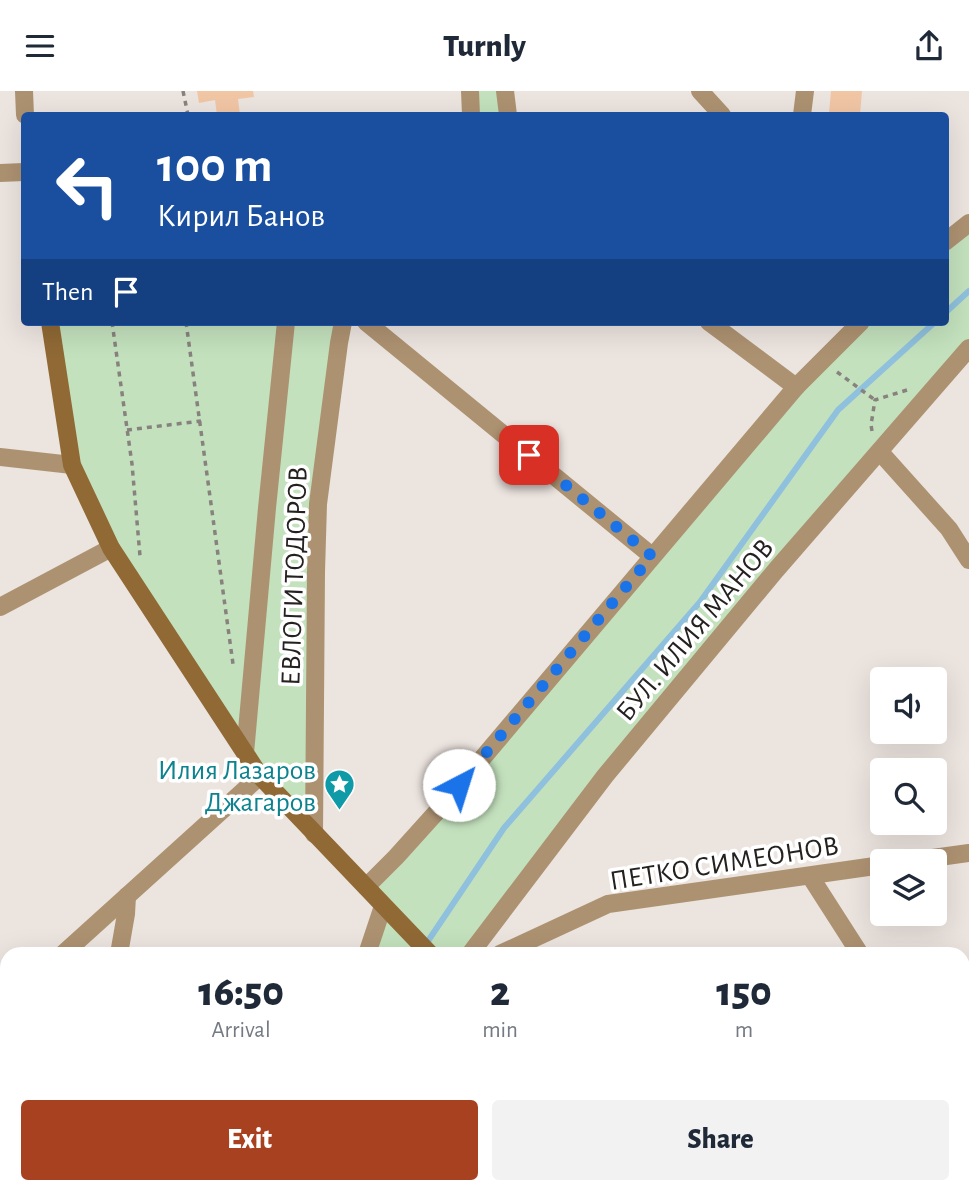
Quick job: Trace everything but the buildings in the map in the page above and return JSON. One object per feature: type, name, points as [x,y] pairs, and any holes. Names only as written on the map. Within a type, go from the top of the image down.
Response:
[{"type":"street","points":[[24,91],[25,112]]},
{"type":"street","points":[[470,91],[471,112]]},
{"type":"street","points":[[505,91],[508,112]]},
{"type":"street","points":[[700,91],[719,112]]},
{"type":"street","points":[[802,112],[805,91]]},
{"type":"street","points":[[0,173],[21,171]]},
{"type":"street","points":[[949,239],[969,223]]},
{"type":"street","points":[[51,326],[72,465],[111,548],[260,776],[423,947]]},
{"type":"street","name":"ЕВЛОГИ ТОДОРОВ","points":[[244,753],[286,326]]},
{"type":"street","name":"ЕВЛОГИ ТОДОРОВ","points":[[314,834],[318,504],[343,326]]},
{"type":"street","points":[[371,326],[652,556]]},
{"type":"street","points":[[714,326],[796,387]]},
{"type":"street","points":[[366,887],[442,806],[796,387],[857,326]]},
{"type":"street","name":"БУЛ. ИЛИЯ МАНОВ","points":[[475,947],[605,776],[776,570],[969,348]]},
{"type":"street","points":[[880,452],[949,529],[969,560]]},
{"type":"street","points":[[0,457],[72,465]]},
{"type":"street","points":[[0,607],[111,548]]},
{"type":"street","points":[[71,947],[260,776]]},
{"type":"street","points":[[947,856],[969,853]]},
{"type":"street","name":"ПЕТКО СИМЕОНОВ","points":[[515,947],[608,904],[870,867]]},
{"type":"street","points":[[810,876],[856,947]]},
{"type":"street","points":[[120,947],[127,896]]},
{"type":"street","points":[[369,947],[383,906]]},
{"type":"path","points":[[183,91],[187,112]]},
{"type":"path","points":[[113,326],[132,464],[140,558]]},
{"type":"path","points":[[187,326],[234,670]]},
{"type":"path","points":[[841,374],[875,400]]},
{"type":"path","points":[[127,430],[201,421]]},
{"type":"green space","points":[[470,91],[505,91],[508,112],[471,112]]},
{"type":"green space","points":[[969,223],[969,348],[880,452],[476,947],[369,947],[383,906],[366,887],[857,326],[949,326],[949,239]]},
{"type":"green space","points":[[51,326],[342,326],[328,425],[314,834],[260,776],[111,548],[72,465]]},
{"type":"waterway","points":[[949,309],[969,291]]},
{"type":"waterway","points":[[426,944],[504,828],[700,602],[838,410],[931,326]]},
{"type":"place","name":"Илия Лазаров Джагаров","points":[[339,812]]},
{"type":"route","points":[[459,785],[652,556],[529,455]]}]
